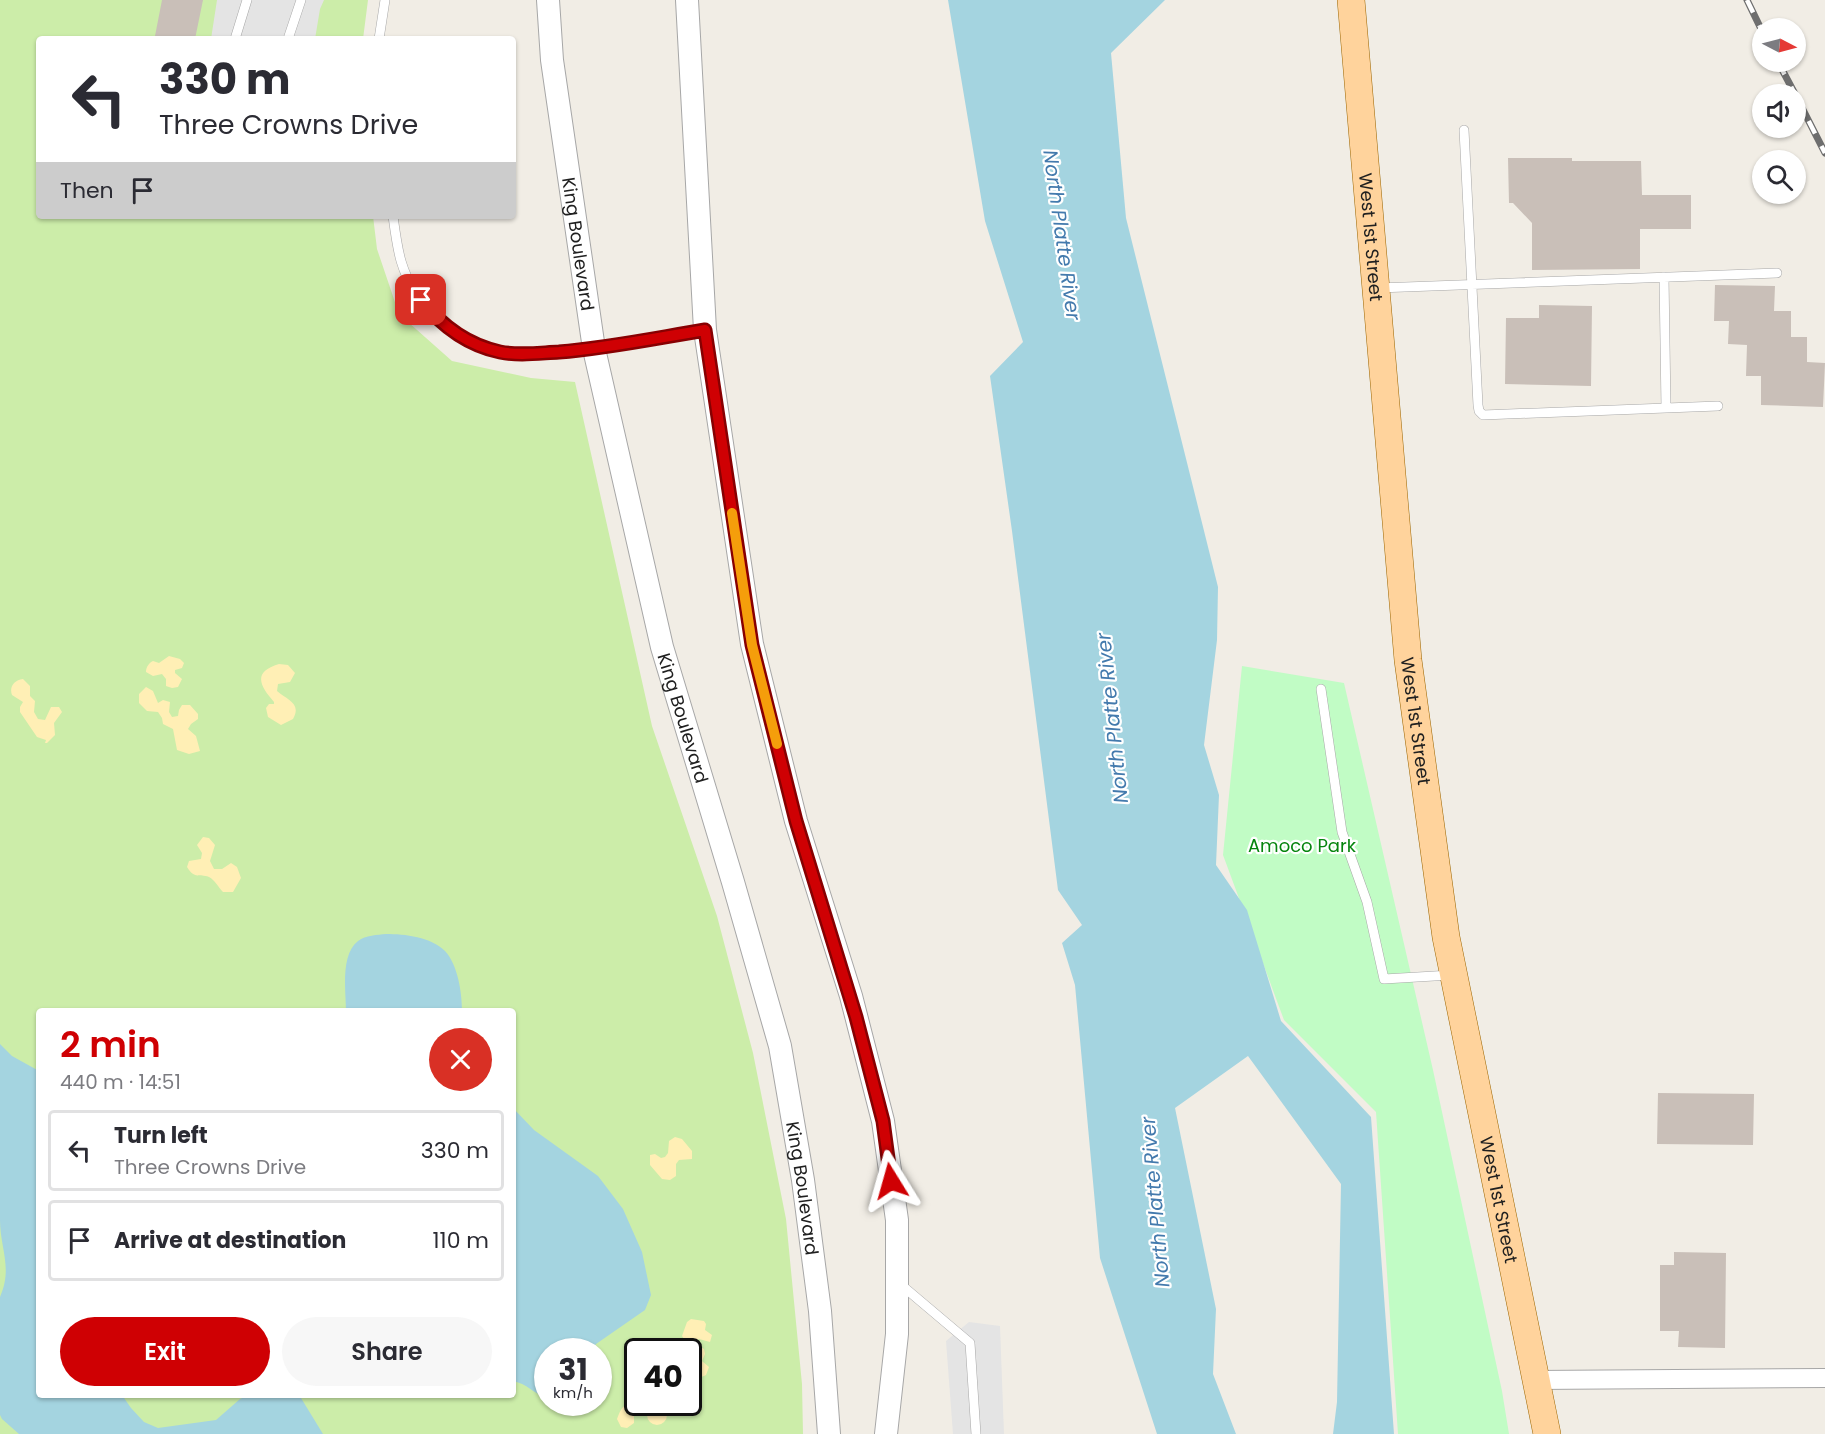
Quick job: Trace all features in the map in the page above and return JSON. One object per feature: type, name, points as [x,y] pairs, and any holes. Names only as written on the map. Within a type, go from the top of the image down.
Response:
[{"type":"main road","name":"West 1st Street","points":[[1351,0],[1408,660],[1446,937],[1547,1434]]},
{"type":"street","name":"King Boulevard","points":[[548,0],[552,60],[594,349],[662,647],[780,1046],[803,1180],[820,1311],[829,1434]]},
{"type":"street","points":[[687,0],[705,330],[752,645],[796,821],[851,996],[883,1121],[897,1220],[897,1334],[886,1434]]},
{"type":"street","points":[[1535,1380],[1825,1378]]},
{"type":"lane","points":[[236,36],[247,0]]},
{"type":"lane","points":[[289,36],[301,0]]},
{"type":"lane","points":[[379,36],[385,0]]},
{"type":"lane","points":[[1464,130],[1478,405],[1483,415],[1718,406]]},
{"type":"lane","points":[[394,219],[401,261],[411,285],[432,313],[452,331],[475,344],[500,352],[523,355],[594,349],[705,330]]},
{"type":"lane","points":[[1376,288],[1777,273]]},
{"type":"lane","points":[[1664,278],[1666,408]]},
{"type":"lane","points":[[1321,689],[1342,832],[1367,902],[1384,979],[1453,974]]},
{"type":"lane","points":[[897,1281],[970,1343],[976,1434]]},
{"type":"green space","points":[[0,0],[368,0],[363,36],[36,36],[36,219],[373,219],[377,249],[399,314],[452,361],[531,378],[575,382],[652,726],[717,916],[753,1053],[786,1219],[802,1384],[803,1434],[0,1434]]},
{"type":"green space","name":"Amoco Park","points":[[1242,666],[1344,683],[1433,1070],[1502,1391],[1509,1434],[1398,1434],[1376,1112],[1284,1020],[1223,855]]},
{"type":"sand","points":[[169,656],[180,659],[184,663],[182,668],[175,670],[175,673],[182,679],[178,687],[166,686],[166,679],[162,674],[153,676],[146,672],[147,667],[153,661],[159,663]]},
{"type":"sand","points":[[279,664],[288,665],[295,673],[290,682],[278,684],[277,691],[292,702],[296,709],[293,719],[281,725],[268,717],[266,708],[274,702],[261,680],[265,671]]},
{"type":"sand","points":[[23,679],[30,686],[30,696],[35,701],[34,712],[38,719],[45,720],[51,707],[59,707],[62,712],[54,723],[55,735],[47,743],[45,743],[46,740],[37,737],[20,712],[23,702],[12,695],[13,684]]},
{"type":"sand","points":[[146,687],[153,691],[158,703],[163,700],[170,702],[169,712],[172,717],[178,716],[182,705],[190,705],[198,714],[198,719],[188,729],[196,736],[200,751],[189,754],[177,750],[173,729],[163,724],[158,712],[147,711],[139,703],[139,694]]},
{"type":"sand","points":[[203,837],[209,838],[215,845],[210,861],[214,869],[222,869],[231,863],[237,867],[241,878],[233,892],[223,892],[211,878],[195,875],[187,867],[189,861],[201,859],[202,853],[197,845]]},
{"type":"sand","points":[[675,1137],[682,1139],[692,1151],[692,1159],[679,1160],[676,1164],[676,1176],[670,1180],[662,1179],[650,1165],[650,1155],[665,1157],[668,1153],[669,1141]]},
{"type":"sand","points":[[691,1319],[704,1321],[705,1330],[712,1335],[710,1342],[702,1338],[683,1338],[682,1336],[687,1322]]},
{"type":"sand","points":[[702,1348],[705,1354],[702,1361]]},
{"type":"sand","points":[[702,1361],[709,1367],[706,1375],[702,1376]]},
{"type":"sand","points":[[624,1407],[624,1416],[634,1416],[634,1423],[627,1428],[621,1427],[617,1419]]},
{"type":"sand","points":[[647,1416],[667,1416],[664,1422],[657,1425]]},
{"type":"shaded area","points":[[217,0],[324,0],[320,9],[316,36],[211,36]]},
{"type":"shaded area","points":[[969,1322],[1000,1326],[1004,1434],[953,1434],[946,1341]]},
{"type":"water","name":"North Platte River","points":[[948,0],[1165,0],[1111,53],[1126,218],[1218,587],[1217,640],[1204,745],[1219,795],[1216,865],[1247,910],[1281,1021],[1371,1117],[1394,1434],[1333,1434],[1337,1402],[1341,1184],[1248,1056],[1175,1108],[1216,1309],[1213,1374],[1236,1434],[1157,1434],[1100,1258],[1075,985],[1062,943],[1082,925],[1058,890],[990,376],[1023,342],[985,221]]},
{"type":"water","points":[[386,934],[409,936],[425,939],[439,946],[445,951],[456,971],[462,1008],[346,1008],[345,974],[349,955],[352,947],[358,941]]},
{"type":"water","points":[[0,1044],[12,1056],[36,1069],[36,1398],[124,1398],[144,1422],[158,1428],[216,1420],[242,1398],[301,1398],[323,1434],[19,1434],[0,1415],[0,1297],[4,1287],[6,1267],[0,1220]]},
{"type":"water","points":[[516,1111],[534,1130],[598,1176],[623,1209],[642,1252],[651,1295],[645,1310],[605,1338],[534,1338],[534,1391],[516,1382]]},
{"type":"building","points":[[162,0],[203,0],[196,36],[155,36]]},
{"type":"building","points":[[1508,158],[1641,161],[1642,195],[1691,195],[1691,229],[1640,229],[1640,269],[1532,270],[1532,223],[1513,203],[1509,203]]},
{"type":"building","points":[[1715,285],[1775,286],[1774,311],[1791,311],[1791,337],[1807,337],[1807,362],[1825,363],[1823,407],[1761,405],[1761,376],[1746,376],[1747,345],[1728,344],[1729,321],[1714,321]]},
{"type":"building","points":[[1539,305],[1592,306],[1591,386],[1505,384],[1506,318],[1539,318]]},
{"type":"building","points":[[1658,1093],[1754,1094],[1753,1145],[1657,1144]]},
{"type":"building","points":[[1674,1252],[1726,1253],[1725,1348],[1678,1347],[1679,1331],[1660,1331],[1660,1265],[1674,1265]]},
{"type":"railway","points":[[1747,0],[1756,18]]},
{"type":"railway","points":[[1783,72],[1790,84]]},
{"type":"railway","points":[[1806,116],[1825,153]]},
{"type":"slow traffic","points":[[732,513],[752,645],[777,744]]},
{"type":"route","points":[[421,300],[452,331],[475,344],[500,352],[523,355],[594,349],[705,330],[752,645],[796,821],[851,996],[883,1121],[891,1181]]}]
